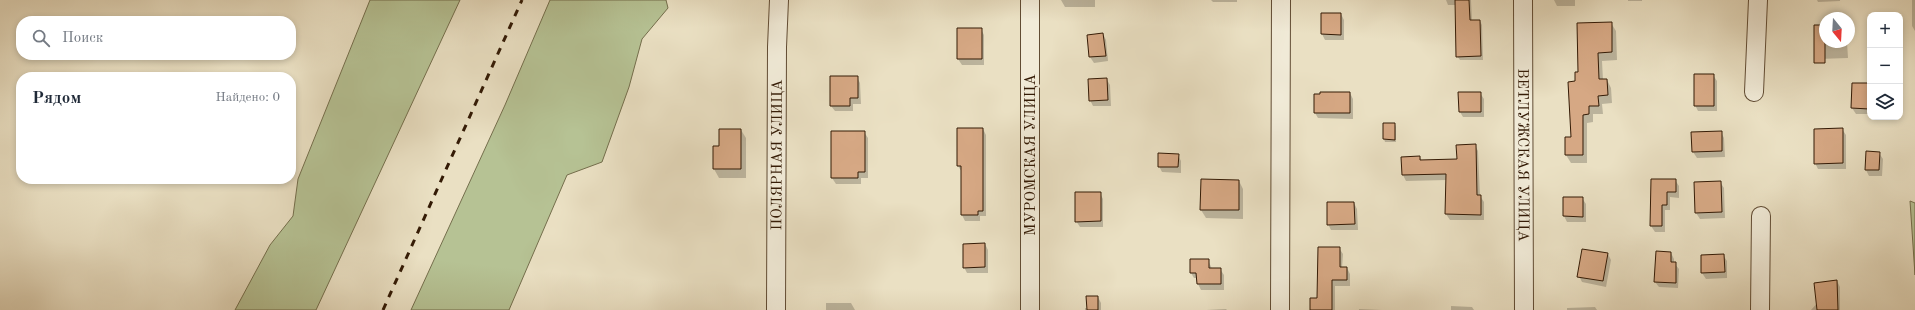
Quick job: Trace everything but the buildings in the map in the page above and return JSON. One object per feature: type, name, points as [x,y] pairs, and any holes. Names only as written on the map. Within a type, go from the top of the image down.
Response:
[{"type":"street","name":"ПОЛЯРНАЯ УЛИЦА","points":[[776,310],[777,47],[779,0]]},
{"type":"street","name":"МУРОМСКАЯ УЛИЦА","points":[[1030,0],[1030,310]]},
{"type":"street","points":[[1280,310],[1281,0]]},
{"type":"street","name":"ВЕТЛУЖСКАЯ УЛИЦА","points":[[1523,0],[1524,310]]},
{"type":"street","points":[[1754,92],[1758,0]]},
{"type":"street","points":[[1760,310],[1761,216]]},
{"type":"green space","points":[[370,0],[460,0],[316,310],[235,310],[270,245],[293,216],[298,179]]},
{"type":"green space","points":[[550,0],[666,0],[668,8],[642,39],[629,87],[602,162],[567,175],[509,310],[411,310],[505,105]]},
{"type":"green space","points":[[1910,201],[1915,203],[1915,275]]},
{"type":"railway","points":[[383,310],[522,0]]}]
